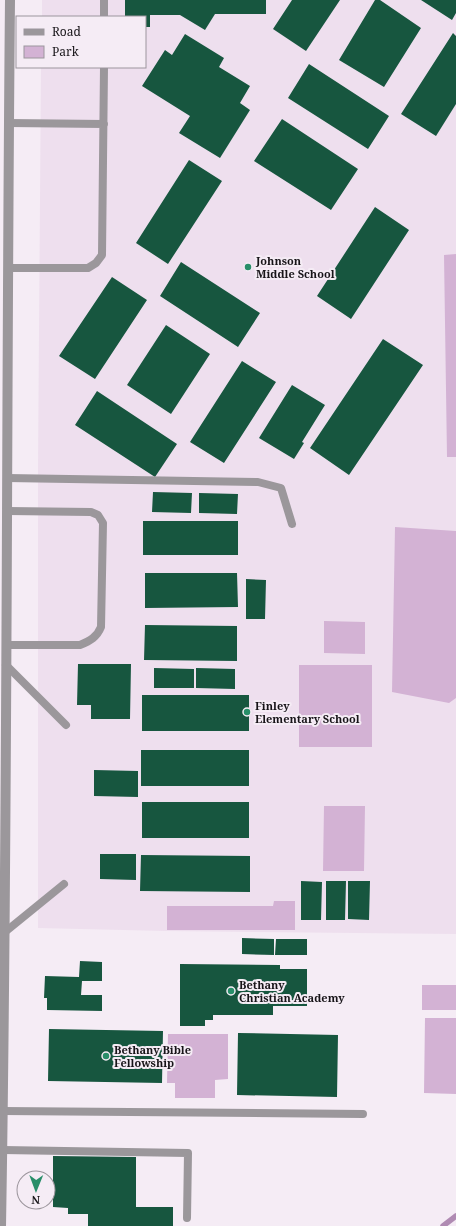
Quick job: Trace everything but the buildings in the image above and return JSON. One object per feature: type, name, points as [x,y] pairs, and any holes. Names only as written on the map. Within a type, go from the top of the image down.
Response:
[{"type":"street","points":[[1,1226],[3,1111],[2,932],[8,511],[10,0]]},
{"type":"lane","points":[[104,0],[104,16]]},
{"type":"lane","points":[[8,268],[88,268],[96,263],[102,255],[104,68]]},
{"type":"lane","points":[[9,123],[104,124]]},
{"type":"lane","points":[[7,478],[258,482],[281,488],[292,524]]},
{"type":"lane","points":[[6,645],[80,645],[89,642],[98,634],[101,627],[102,523],[98,515],[91,512],[8,511]]},
{"type":"lane","points":[[6,665],[66,725]]},
{"type":"lane","points":[[2,932],[64,884]]},
{"type":"lane","points":[[3,1111],[363,1114]]},
{"type":"lane","points":[[2,1150],[188,1153],[187,1218]]},
{"type":"shaded area","points":[[42,0],[456,0],[456,934],[38,928],[38,467],[41,68],[146,68],[146,16],[42,16]]},
{"type":"green space","points":[[456,254],[456,457],[447,457],[444,255]]},
{"type":"green space","points":[[395,527],[456,531],[456,698],[449,703],[392,692]]},
{"type":"green space","points":[[324,621],[365,622],[365,654],[324,653]]},
{"type":"green space","points":[[299,665],[372,665],[372,747],[299,747]]},
{"type":"green space","points":[[324,806],[365,806],[364,871],[323,871]]},
{"type":"green space","points":[[274,901],[295,901],[295,930],[167,930],[167,906],[273,906]]},
{"type":"green space","points":[[422,985],[456,985],[456,1010],[422,1010]]},
{"type":"green space","points":[[425,1018],[456,1018],[456,1094],[424,1093]]},
{"type":"green space","points":[[168,1034],[228,1034],[228,1079],[215,1080],[215,1098],[175,1098],[175,1083],[167,1083]]},
{"type":"waterway","points":[[443,1226],[456,1216]]},
{"type":"place","name":"Johnson Middle School","points":[[248,267]]},
{"type":"place","name":"Finley Elementary School","points":[[247,712]]},
{"type":"place","name":"Bethany Christian Academy","points":[[231,991]]},
{"type":"place","name":"Bethany Bible Fellowship","points":[[106,1056]]}]
